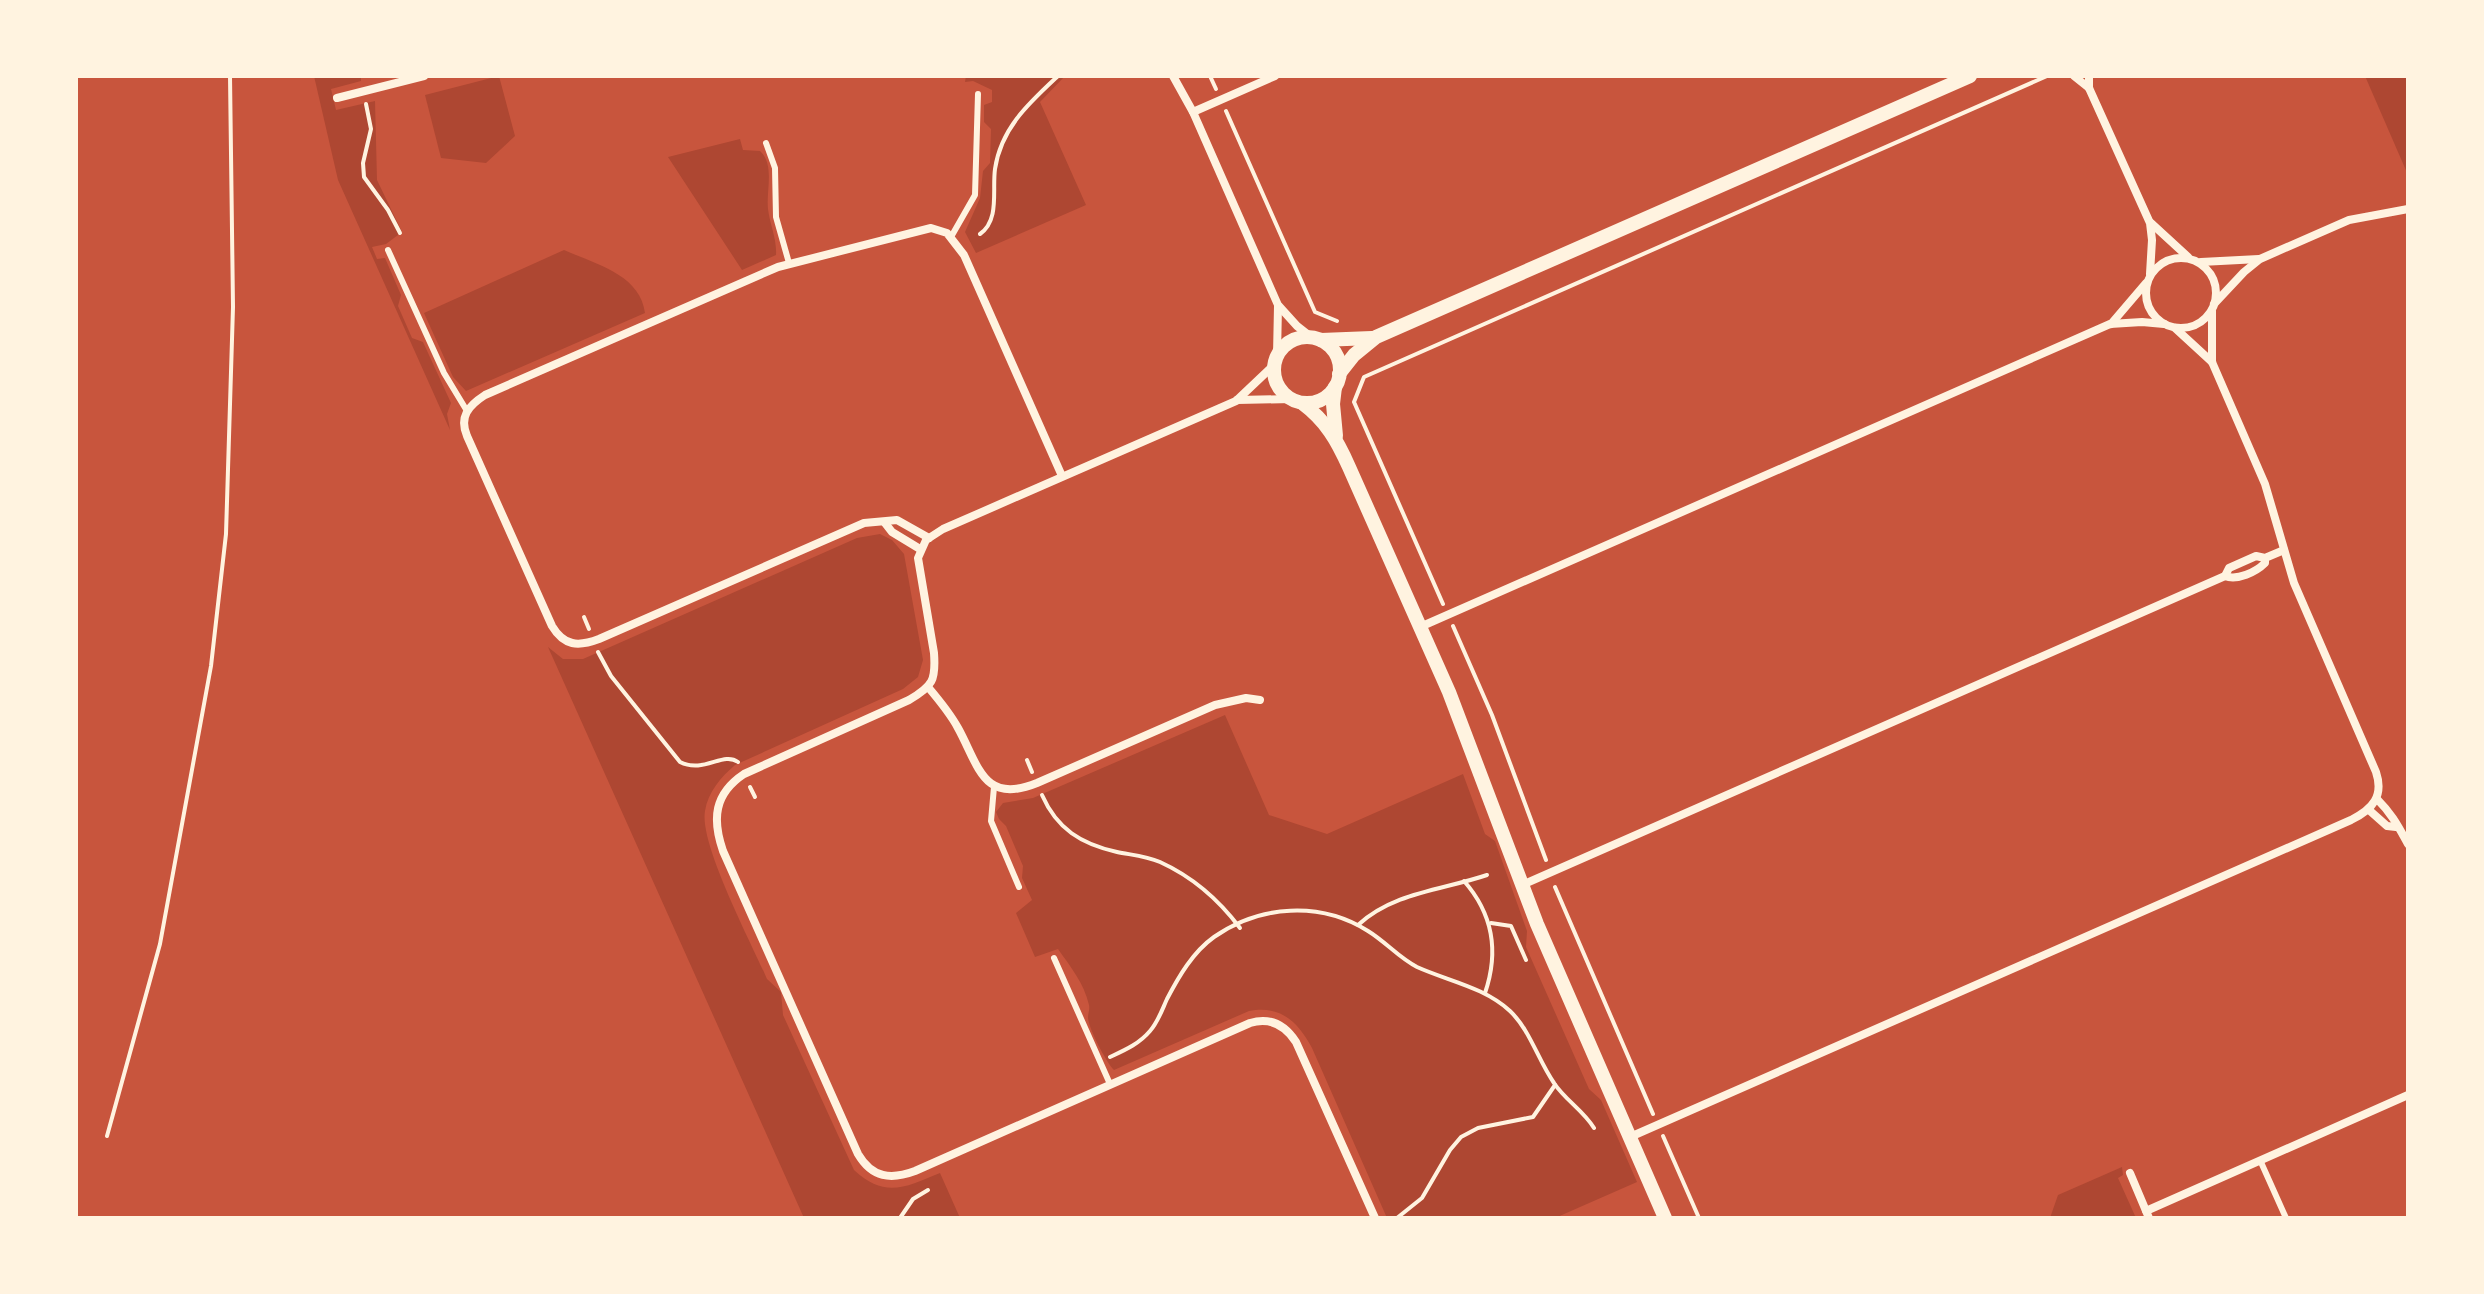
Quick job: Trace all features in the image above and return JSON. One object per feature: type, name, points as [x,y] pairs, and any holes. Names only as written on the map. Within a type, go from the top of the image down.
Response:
[{"type":"street","points":[[337,98],[424,76]]},
{"type":"street","points":[[1173,76],[1193,112],[1278,305],[1297,326],[1336,354],[1337,380],[1333,404],[1336,437]]},
{"type":"street","points":[[1193,112],[1275,76]]},
{"type":"street","points":[[1236,401],[1321,400],[1354,355],[1376,337],[1970,76]]},
{"type":"street","points":[[2074,76],[2089,88]]},
{"type":"street","points":[[2089,76],[2089,88],[2150,223],[2152,240],[2146,298],[2149,309],[2164,324]]},
{"type":"street","points":[[1420,627],[2110,324],[2196,325],[2244,272],[2260,259],[2349,220],[2408,209]]},
{"type":"street","points":[[2150,223],[2214,280],[2212,362]]},
{"type":"street","points":[[929,538],[897,520],[853,526],[594,641],[573,644],[561,639],[552,626],[463,428],[467,411],[485,395],[789,263],[921,229],[939,230],[951,237],[970,267],[1062,476]]},
{"type":"street","points":[[2110,324],[2166,260],[2176,257],[2195,260],[2260,259]]},
{"type":"street","points":[[1278,305],[1277,385],[1319,416],[1336,437],[1464,728],[1522,885],[1665,1218]]},
{"type":"street","points":[[1630,1137],[2322,833],[2369,810],[2377,799],[2380,789],[2376,772],[2304,608],[2265,484],[2212,362],[2174,327]]},
{"type":"street","points":[[1375,1218],[1296,1042],[1280,1025],[1266,1021],[1250,1023],[904,1175],[885,1176],[867,1167],[858,1154],[718,834],[716,814],[728,787],[744,774],[909,700],[928,687],[935,676],[935,669],[919,570],[920,549],[929,538],[1062,476],[1236,401],[1292,341],[1348,341],[1376,337]]},
{"type":"street","points":[[885,523],[892,532],[920,549]]},
{"type":"street","points":[[1522,885],[2225,576],[2229,568],[2256,556],[2265,558],[2284,550]]},
{"type":"street","points":[[928,687],[952,717],[981,774],[994,787],[1013,790],[1037,783],[1215,705],[1231,700],[1260,700]]},
{"type":"street","points":[[2377,799],[2395,818],[2396,827],[2408,844]]},
{"type":"street","points":[[2369,810],[2387,826],[2396,827]]},
{"type":"street","points":[[2130,1173],[2148,1214],[2260,1160],[2408,1095]]},
{"type":"lane","points":[[951,237],[975,195],[978,94]]},
{"type":"lane","points":[[766,143],[775,168],[776,217],[789,263]]},
{"type":"lane","points":[[388,250],[444,373],[467,411]]},
{"type":"lane","points":[[994,787],[991,821],[1019,887]]},
{"type":"lane","points":[[1054,958],[1110,1084]]},
{"type":"lane","points":[[2260,1160],[2286,1218]]},
{"type":"path","points":[[107,1136],[160,944],[211,666],[226,534],[233,307],[230,76]]},
{"type":"path","points":[[980,234],[993,220],[996,159],[1004,137],[1014,120],[1058,76]]},
{"type":"path","points":[[1210,76],[1315,312],[1339,321],[1348,341]]},
{"type":"path","points":[[363,92],[371,129],[363,173],[400,233]]},
{"type":"path","points":[[1354,355],[1364,377]]},
{"type":"path","points":[[584,617],[611,676],[676,759],[696,767],[731,757],[737,761],[755,797]]},
{"type":"path","points":[[1027,760],[1053,816],[1066,830],[1104,848],[1151,859],[1173,869],[1225,907],[1238,926]]},
{"type":"path","points":[[1358,925],[1373,912],[1396,900],[1487,875]]},
{"type":"path","points":[[1464,881],[1478,899],[1489,923],[1492,964],[1485,993]]},
{"type":"path","points":[[1100,1061],[1135,1044],[1148,1033],[1195,954],[1211,939],[1272,912],[1294,910],[1328,914],[1358,925],[1414,965],[1485,993],[1517,1018],[1555,1085],[1586,1115],[1594,1128]]},
{"type":"path","points":[[1489,923],[1511,926],[1526,960]]},
{"type":"path","points":[[1399,1218],[1422,1198],[1452,1146],[1461,1137],[1478,1128],[1533,1117],[1555,1085]]},
{"type":"path","points":[[900,1218],[913,1199],[928,1190]]},
{"type":"shaded area","points":[[314,76],[361,76],[361,81],[331,89],[336,110],[375,101],[377,180],[402,232],[386,244],[372,247],[377,259],[385,258],[401,295],[398,306],[412,338],[423,342],[451,403],[447,414],[450,430],[338,180]]},
{"type":"shaded area","points":[[499,76],[515,136],[486,163],[441,158],[425,95]]},
{"type":"shaded area","points":[[966,76],[1065,76],[1040,102],[1086,205],[976,253],[965,232],[980,198],[983,171],[990,163],[991,129],[984,122],[984,105],[992,102],[992,90],[973,81],[965,82]]},
{"type":"shaded area","points":[[2365,76],[2408,76],[2408,175]]},
{"type":"shaded area","points":[[740,139],[743,150],[760,151],[767,163],[768,209],[776,249],[776,255],[742,270],[668,157]]},
{"type":"shaded area","points":[[564,250],[602,266],[625,280],[635,289],[645,313],[466,391],[453,377],[424,313]]},
{"type":"shaded area","points":[[880,534],[892,540],[904,554],[923,660],[918,677],[903,689],[735,765],[709,797],[705,826],[728,894],[767,979],[781,992],[783,1015],[854,1170],[876,1185],[896,1188],[940,1173],[960,1218],[804,1218],[548,647],[563,659],[583,659],[857,538]]},
{"type":"shaded area","points":[[1225,715],[1269,815],[1327,834],[1463,774],[1485,834],[1495,841],[1527,931],[1526,947],[1589,1089],[1601,1100],[1637,1182],[1555,1218],[1387,1218],[1312,1048],[1294,1023],[1270,1011],[1249,1011],[1114,1070],[1089,1023],[1087,997],[1058,949],[1035,957],[1016,913],[1032,900],[1022,878],[1023,866],[1006,826],[996,812],[1003,803],[1033,798]]},
{"type":"shaded area","points":[[2122,1167],[2123,1175],[2118,1178],[2136,1218],[2050,1218],[2058,1195]]}]
